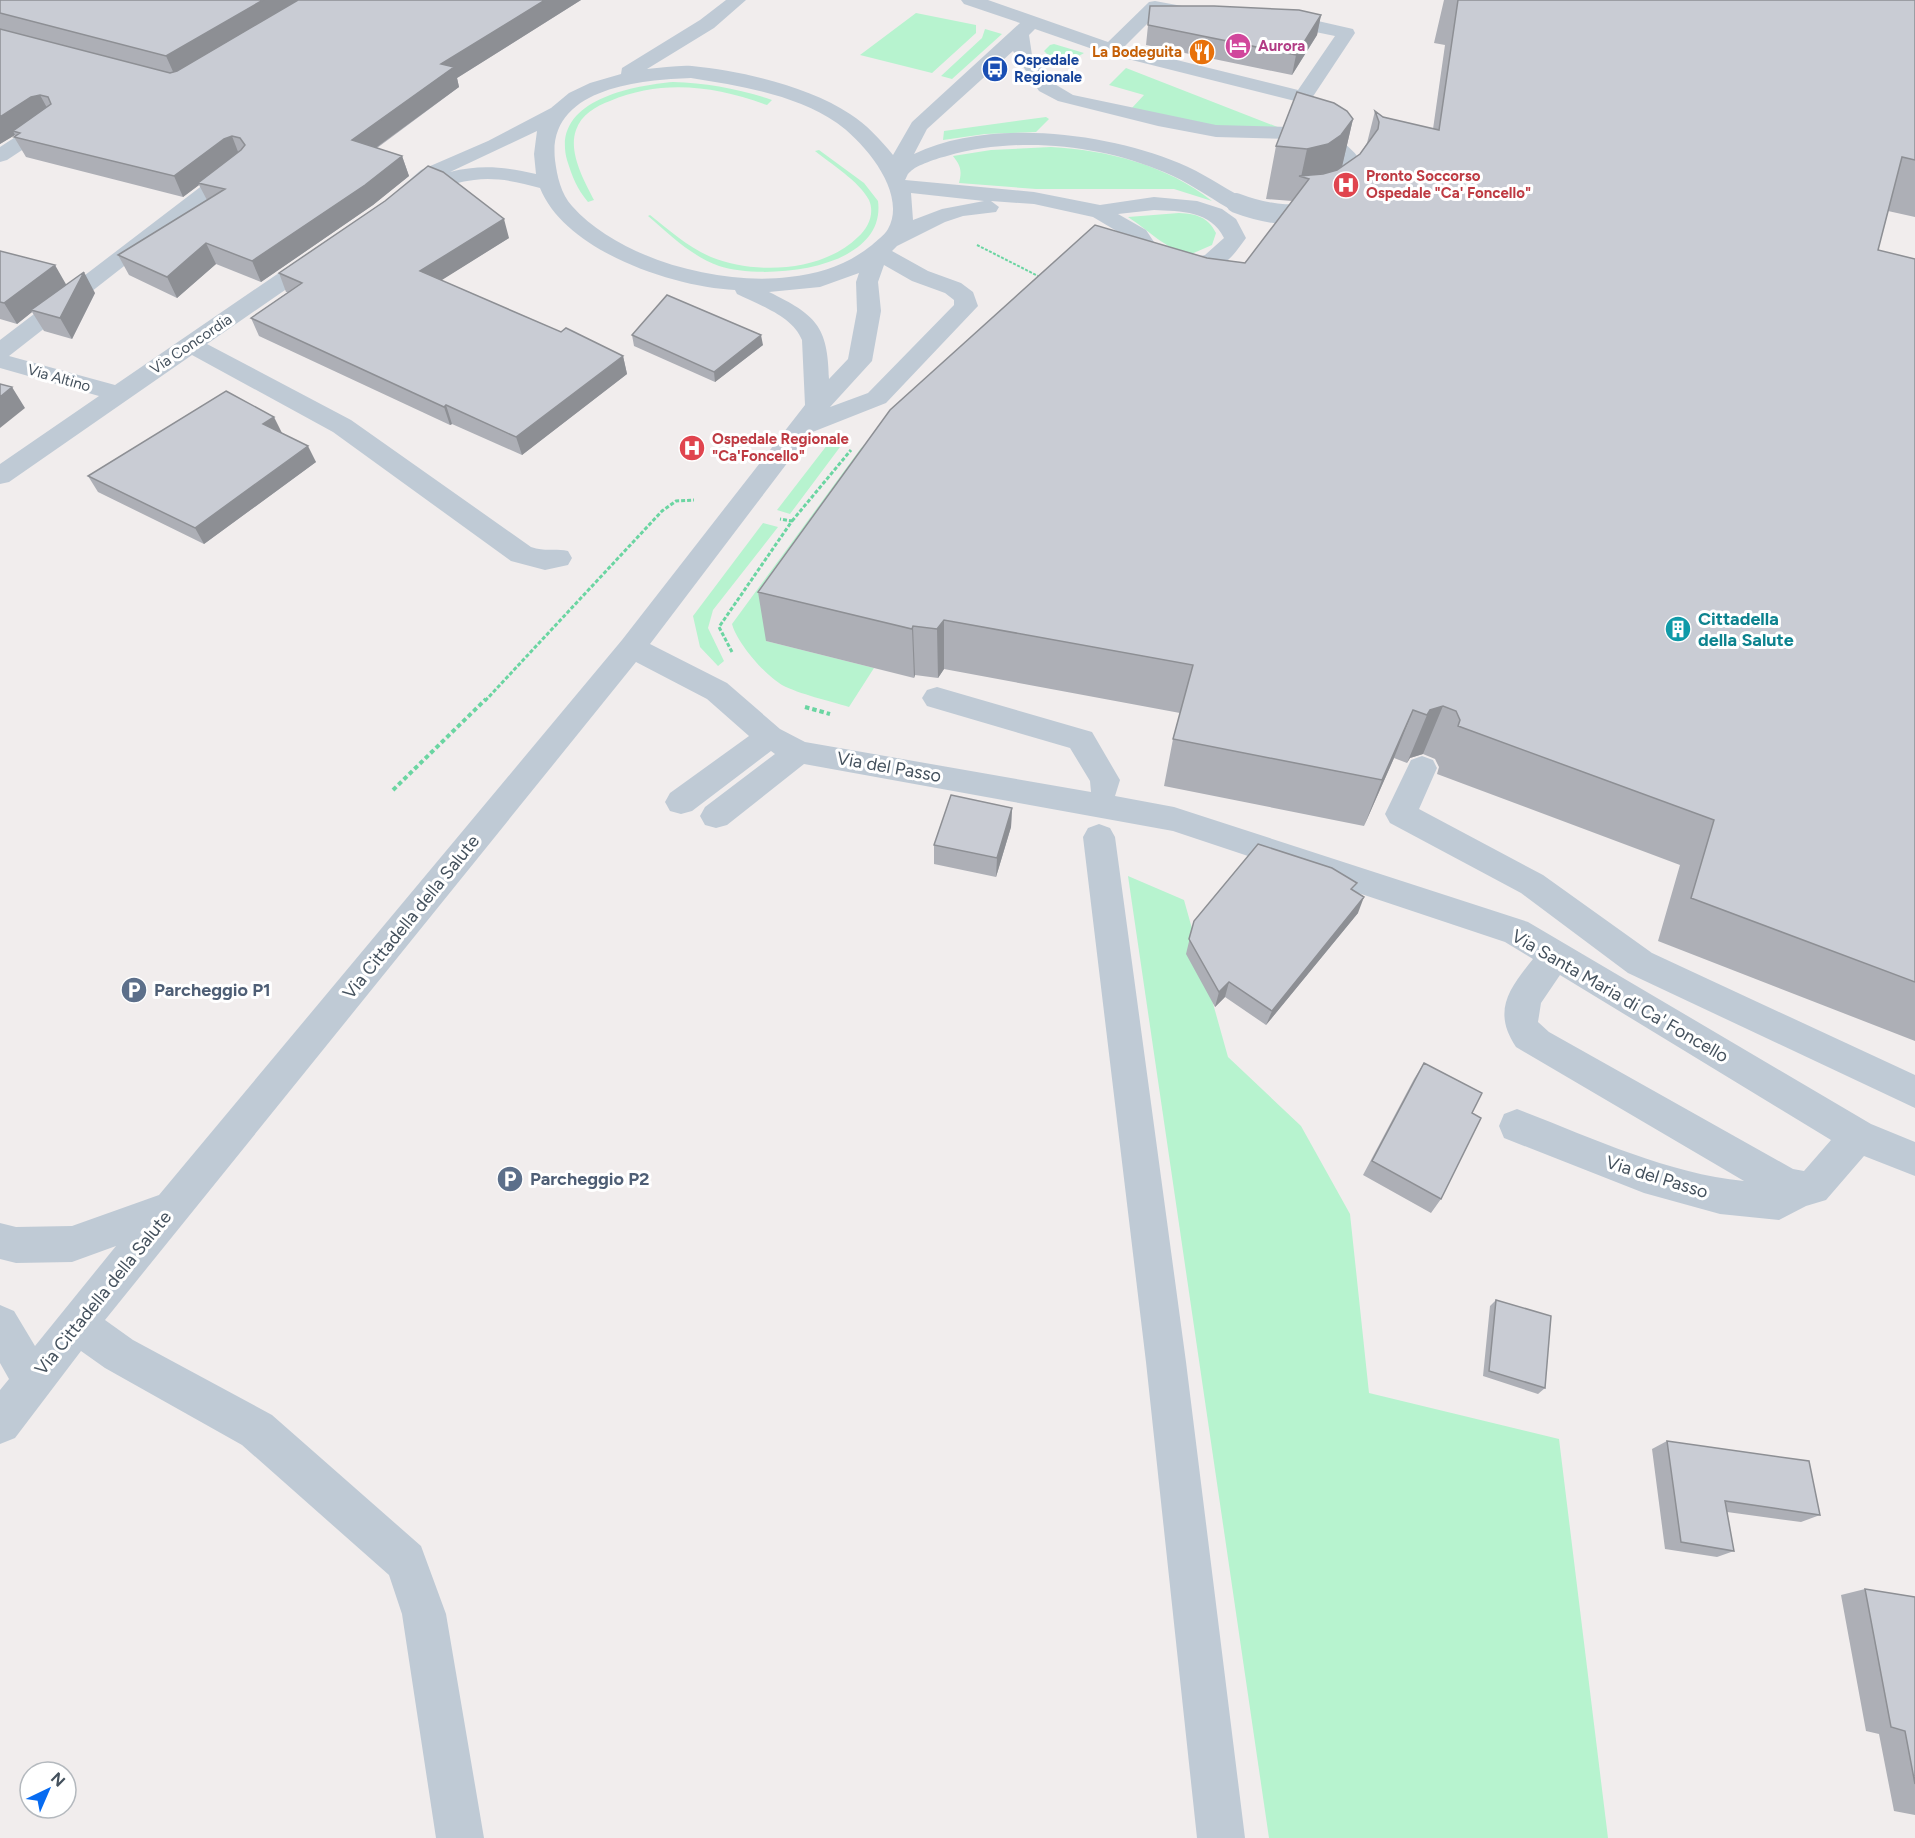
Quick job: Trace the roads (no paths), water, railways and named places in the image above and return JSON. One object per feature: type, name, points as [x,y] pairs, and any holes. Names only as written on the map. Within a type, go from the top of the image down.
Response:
[{"type":"street","points":[[548,184],[505,172],[474,173],[445,180],[390,207],[428,174],[495,145],[558,112],[588,90],[709,40],[737,0]]},
{"type":"street","points":[[970,0],[1026,28],[1303,97],[1346,33],[1296,22],[1261,20]]},
{"type":"street","points":[[1111,49],[1155,6],[1227,18]]},
{"type":"street","points":[[898,177],[924,155],[967,145],[1010,140],[1061,140],[1116,150],[1171,167],[1236,203],[1258,210],[1290,212],[1315,210],[1334,201],[1355,172],[1353,164],[1330,145],[1291,133],[1238,133],[1188,127],[1070,99],[1047,87],[1023,55],[1026,28]]},
{"type":"street","points":[[898,177],[909,141],[920,126],[1026,28]]},
{"type":"street","points":[[709,40],[726,67],[748,80]]},
{"type":"street","points":[[615,80],[652,73],[691,72],[748,80]]},
{"type":"street","name":"Via Cittadella della Salute","points":[[0,1423],[171,1208],[632,647],[808,417],[860,361],[869,311],[867,282],[884,247],[904,219],[898,177],[879,149],[856,126],[822,107],[748,80]]},
{"type":"street","points":[[558,112],[546,128],[543,142],[548,184],[566,212],[603,241],[677,273],[738,285],[782,286],[820,280],[851,269],[918,225],[958,210],[1000,207],[1061,218],[1085,227],[1157,266]]},
{"type":"street","points":[[0,156],[50,123]]},
{"type":"street","points":[[0,351],[241,165]]},
{"type":"street","points":[[898,177],[962,194],[1034,198],[1100,212],[1138,236],[1162,271],[1208,264],[1230,247],[1235,238],[1234,231],[1219,215],[1194,206],[1126,206],[1100,212]]},
{"type":"street","name":"Via Concordia","points":[[0,476],[333,246]]},
{"type":"street","points":[[738,285],[807,325],[814,338],[808,417],[877,398],[966,306],[965,297],[953,288],[920,276],[884,247]]},
{"type":"street","points":[[191,345],[342,426],[521,554],[544,561],[558,558]]},
{"type":"street","name":"Via Altino","points":[[0,361],[118,394]]},
{"type":"street","name":"Via del Passo","points":[[632,647],[717,692],[769,736],[799,752],[1174,819]]},
{"type":"street","points":[[936,698],[1081,740],[1105,780],[1104,788]]},
{"type":"street","points":[[681,802],[769,736]]},
{"type":"street","points":[[716,816],[799,752]]},
{"type":"street","points":[[1422,768],[1401,814],[1532,884],[1640,963],[1915,1092]]},
{"type":"street","name":"Via Santa Maria di Ca' Foncello","points":[[1174,819],[1516,932],[1858,1136],[1915,1159]]},
{"type":"street","points":[[1099,837],[1164,1351],[1221,1838]]},
{"type":"street","points":[[1554,956],[1520,1008],[1519,1023],[1529,1037],[1784,1184],[1800,1189]]},
{"type":"street","name":"Via del Passo","points":[[1518,1125],[1644,1176],[1720,1196],[1779,1202],[1800,1189],[1813,1188],[1858,1136]]},
{"type":"street","points":[[0,1241],[16,1245],[72,1244],[171,1208]]},
{"type":"street","points":[[77,1324],[119,1354],[257,1430],[406,1562],[424,1614],[460,1838]]},
{"type":"street","points":[[0,1325],[33,1381]]},
{"type":"place","name":"Aurora","points":[[1238,46]]},
{"type":"place","name":"La Bodeguita","points":[[1202,52]]},
{"type":"place","name":"Ospedale Regionale","points":[[995,69]]},
{"type":"place","name":"Pronto Soccorso Ospedale \"Ca' Foncello\"","points":[[1346,185]]},
{"type":"place","name":"Ospedale Regionale \"Ca'Foncello\"","points":[[692,448]]},
{"type":"place","name":"Cittadella della Salute","points":[[1678,629]]},
{"type":"place","name":"Parcheggio P1","points":[[134,990]]},
{"type":"place","name":"Parcheggio P2","points":[[510,1179]]}]
